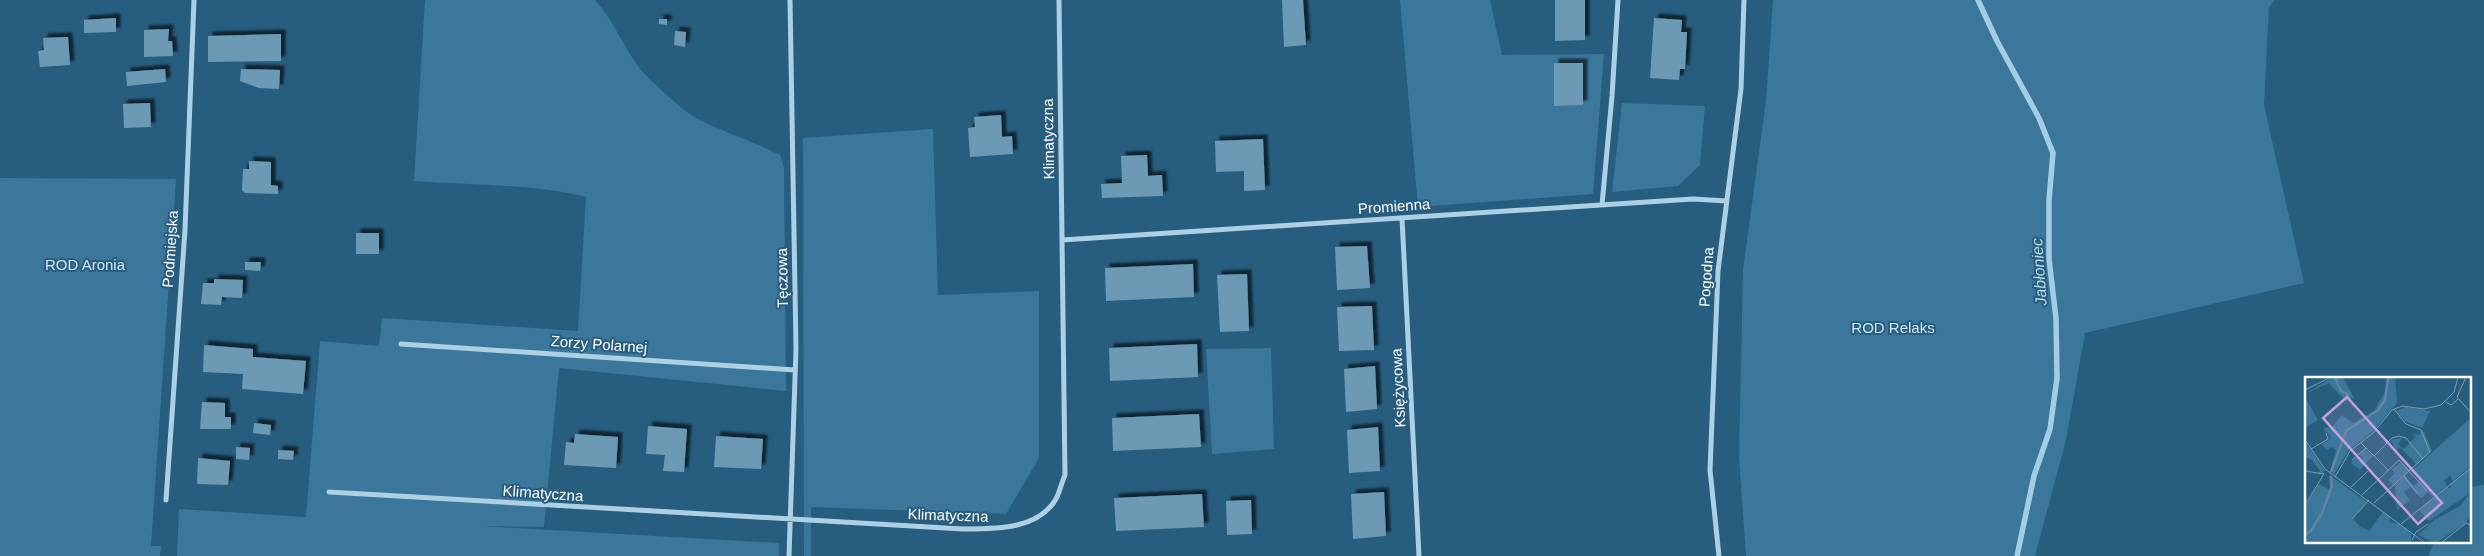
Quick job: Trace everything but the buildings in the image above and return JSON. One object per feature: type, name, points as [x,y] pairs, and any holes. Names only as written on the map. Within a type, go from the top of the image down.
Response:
[{"type":"street","name":"Podmiejska","points":[[166,500],[184,230],[194,0]]},
{"type":"street","name":"Tęczowa","points":[[789,556],[788,520],[795,370],[790,0]]},
{"type":"street","name":"Klimatyczna","points":[[329,492],[788,520],[994,529],[1017,525],[1041,516],[1056,498],[1065,475],[1059,0]]},
{"type":"street","points":[[1602,205],[1618,0]]},
{"type":"street","name":"Pogodna","points":[[1719,556],[1710,470],[1718,271],[1741,89],[1744,0]]},
{"type":"street","name":"Promienna","points":[[1062,240],[1693,199],[1726,201]]},
{"type":"street","name":"Księżycowa","points":[[1402,218],[1419,556]]},
{"type":"street","name":"Zorzy Polarnej","points":[[401,344],[795,370]]},
{"type":"green space","points":[[425,0],[595,0],[608,17],[641,70],[667,95],[696,118],[780,155],[784,168],[786,391],[559,368],[544,527],[481,526],[779,543],[779,556],[177,556],[179,509],[306,517],[320,341],[379,346],[382,318],[578,331],[586,197],[523,187],[414,181]]},
{"type":"green space","points":[[1400,0],[1490,0],[1502,55],[1604,54],[1593,194],[1418,207]]},
{"type":"green space","name":"ROD Relaks","points":[[1773,0],[2275,0],[2269,7],[2264,105],[2304,283],[2085,333],[2066,440],[2035,556],[1746,556],[1739,458],[1743,270],[1766,101]]},
{"type":"green space","points":[[1622,103],[1705,106],[1700,165],[1678,186],[1612,192]]},
{"type":"green space","points":[[933,129],[938,295],[1039,291],[1039,458],[1006,514],[811,507],[811,556],[804,556],[803,138]]},
{"type":"green space","name":"ROD Aronia","points":[[0,178],[176,179],[151,546],[161,546],[160,556],[0,556]]},
{"type":"green space","points":[[1271,348],[1274,449],[1212,454],[1206,349]]},
{"type":"green space","points":[[2484,485],[2484,556],[2428,556],[2433,544],[2472,544],[2472,487]]},
{"type":"waterway","name":"Jabłoniec","points":[[1978,0],[1997,41],[2039,118],[2053,153],[2049,200],[2049,259],[2056,318],[2057,378],[2050,429],[2034,476],[2017,556]]}]
